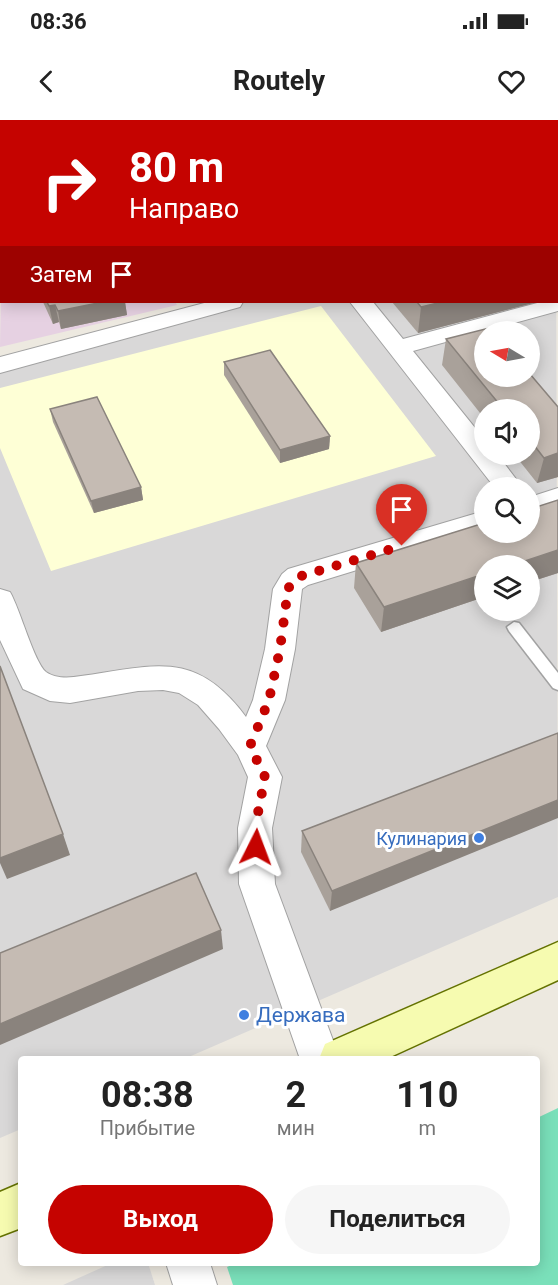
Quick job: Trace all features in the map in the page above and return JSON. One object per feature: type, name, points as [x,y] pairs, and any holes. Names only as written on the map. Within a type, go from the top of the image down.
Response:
[{"type":"main road","points":[[347,1056],[558,961]]},
{"type":"main road","points":[[0,1214],[18,1205]]},
{"type":"street","points":[[0,365],[228,303]]},
{"type":"street","points":[[362,303],[501,477]]},
{"type":"street","points":[[398,348],[558,304]]},
{"type":"street","points":[[540,503],[558,497]]},
{"type":"street","points":[[250,746],[269,700],[280,649],[288,589],[292,582],[298,577],[474,524]]},
{"type":"street","points":[[0,600],[32,679],[49,689],[69,690],[136,677],[169,677],[189,683],[209,696],[250,746],[265,777],[255,828],[257,884],[319,1056]]},
{"type":"street","points":[[189,1266],[195,1285]]},
{"type":"lane","points":[[514,627],[558,684]]},
{"type":"shaded area","points":[[1,303],[176,303],[177,305],[0,347]]},
{"type":"shaded area","points":[[238,303],[556,303],[558,897],[191,1056],[18,1056],[18,1130],[0,1138],[0,361],[129,326]]},
{"type":"shaded area","points":[[321,306],[436,456],[51,571],[0,448],[0,388]]},
{"type":"shaded area","points":[[105,1266],[149,1266],[155,1285],[63,1285]]},
{"type":"green space","points":[[558,1108],[558,1285],[233,1285],[227,1267],[229,1266],[540,1266],[540,1117]]},
{"type":"building","points":[[48,303],[98,303],[58,311],[55,305],[49,306]]},
{"type":"building","points":[[418,303],[438,303],[421,307]]},
{"type":"building","points":[[474,332],[474,373],[446,339]]},
{"type":"building","points":[[270,350],[330,436],[280,450],[224,362]]},
{"type":"building","points":[[540,386],[558,407],[558,453],[544,458],[540,453],[540,399],[495,399],[485,387]]},
{"type":"building","points":[[97,397],[141,487],[91,501],[50,409]]},
{"type":"building","points":[[558,500],[558,550],[540,556],[474,555],[474,577],[384,607],[356,563],[474,526],[474,543],[540,543],[540,506]]},
{"type":"building","points":[[0,666],[63,834],[0,858]]},
{"type":"building","points":[[558,733],[558,800],[332,891],[302,831]]},
{"type":"building","points":[[196,873],[221,930],[0,1024],[0,953]]},
{"type":"place","name":"Кулинария","points":[[479,838]]},
{"type":"place","name":"Держава","points":[[244,1015]]},
{"type":"route","points":[[256,847],[255,828],[265,777],[250,746],[269,700],[280,649],[288,589],[298,577],[402,546]]}]
